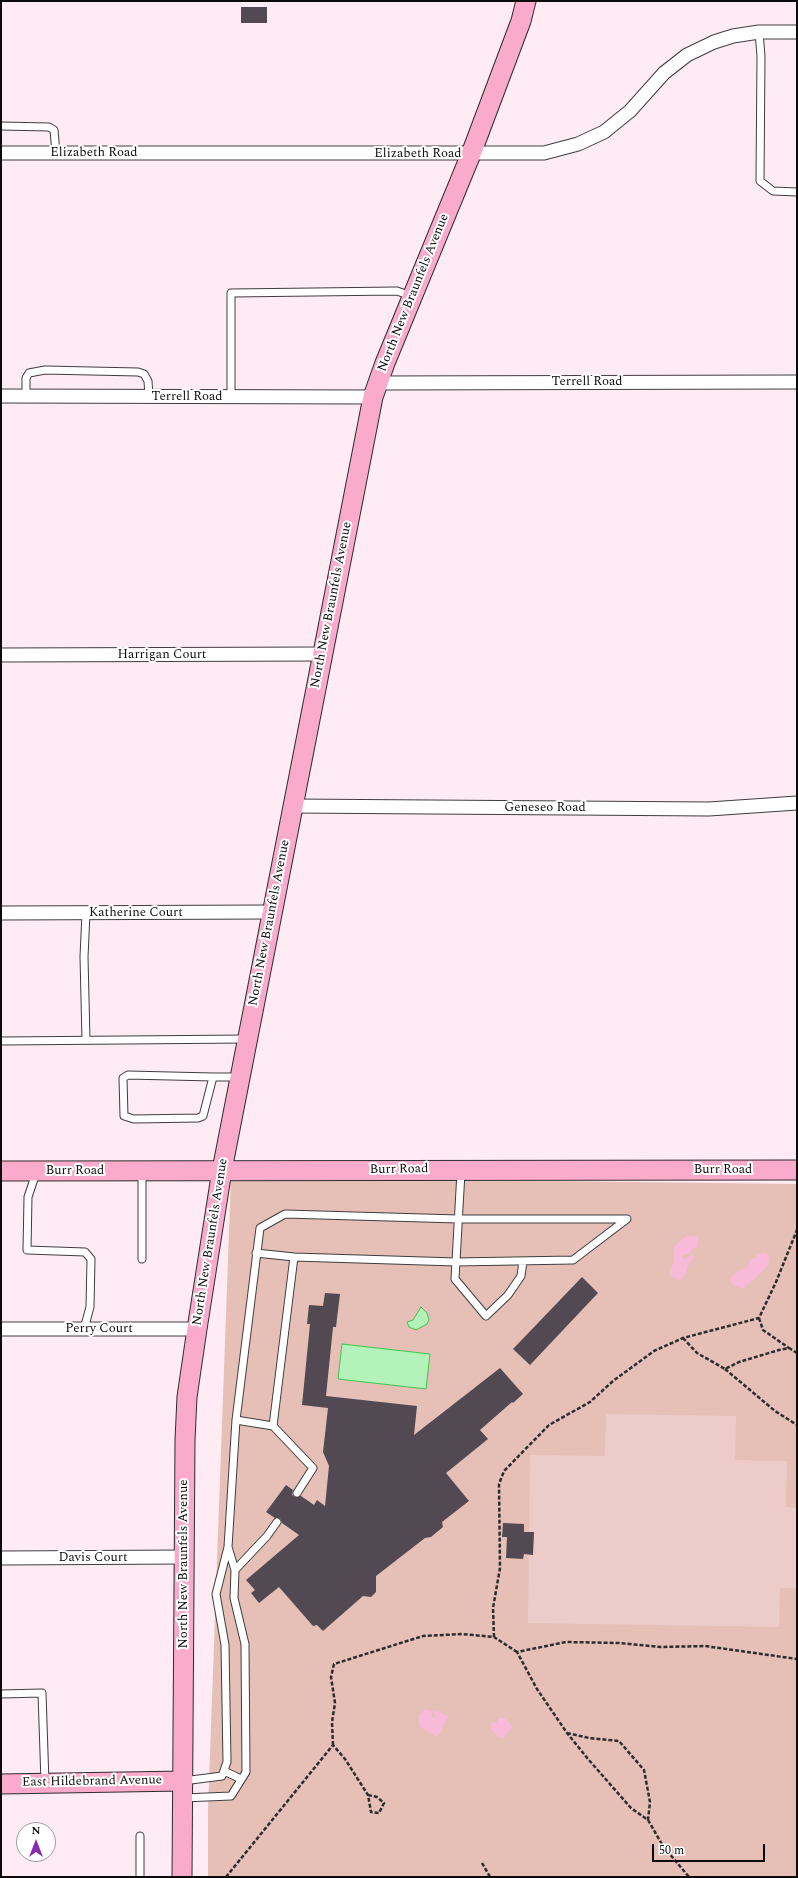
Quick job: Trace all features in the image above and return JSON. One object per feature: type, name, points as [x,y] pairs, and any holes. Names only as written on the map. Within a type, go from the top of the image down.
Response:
[{"type":"street","name":"North New Braunfels Avenue","points":[[182,1877],[184,1440],[187,1397],[222,1170],[292,806],[376,390],[412,296],[471,154],[521,21],[526,1]]},
{"type":"street","name":"Elizabeth Road","points":[[1,153],[544,153],[578,144],[604,132],[630,111],[664,73],[687,55],[714,42],[758,32],[797,32]]},
{"type":"street","name":"Terrell Road","points":[[1,396],[231,397],[376,390],[797,382]]},
{"type":"street","name":"Harrigan Court","points":[[1,655],[323,654]]},
{"type":"street","name":"Geneseo Road","points":[[292,806],[709,809],[797,804]]},
{"type":"street","name":"Katherine Court","points":[[1,913],[272,912]]},
{"type":"street","name":"Burr Road","points":[[1,1171],[797,1170]]},
{"type":"street","name":"Perry Court","points":[[1,1329],[197,1328]]},
{"type":"street","name":"Davis Court","points":[[1,1558],[184,1557]]},
{"type":"street","name":"East Hildebrand Avenue","points":[[1,1784],[45,1783],[182,1789]]},
{"type":"lane","points":[[758,32],[761,56],[760,181],[773,191],[797,192]]},
{"type":"lane","points":[[1,126],[49,127],[54,130],[56,153]]},
{"type":"lane","points":[[231,397],[231,293],[397,291],[412,296]]},
{"type":"lane","points":[[26,396],[26,378],[29,373],[45,370],[138,372],[144,374],[148,381],[149,396]]},
{"type":"lane","points":[[86,913],[84,957],[86,1040]]},
{"type":"lane","points":[[1,1041],[247,1039]]},
{"type":"lane","points":[[213,1077],[203,1116],[198,1118],[134,1119],[124,1116],[123,1078],[128,1075],[240,1077]]},
{"type":"lane","points":[[142,1170],[142,1259]]},
{"type":"lane","points":[[461,1170],[461,1194],[458,1219],[455,1279],[486,1316],[508,1295],[520,1276],[523,1261]]},
{"type":"lane","points":[[37,1171],[28,1197],[27,1250],[85,1252],[90,1259],[90,1307],[84,1328]]},
{"type":"lane","points":[[182,1789],[222,1776],[227,1762],[225,1645],[216,1594],[228,1547],[236,1420],[256,1253],[260,1228],[285,1214],[458,1219],[627,1219],[573,1260],[456,1262],[294,1256],[256,1253]]},
{"type":"lane","points":[[273,1426],[294,1256]]},
{"type":"lane","points":[[236,1420],[273,1426],[313,1468],[298,1493]]},
{"type":"lane","points":[[234,1570],[267,1536],[277,1522]]},
{"type":"lane","points":[[182,1789],[231,1796],[246,1772],[245,1644],[234,1598],[234,1570],[228,1547]]},
{"type":"lane","points":[[1,1694],[42,1693],[45,1783]]},
{"type":"lane","points":[[224,1771],[241,1779]]},
{"type":"lane","points":[[140,1836],[140,1877]]},
{"type":"path","points":[[797,1230],[776,1282],[759,1318],[763,1330],[797,1353]]},
{"type":"path","points":[[494,1637],[493,1608],[500,1568],[498,1484],[504,1471],[549,1425],[590,1402],[613,1381],[654,1351],[683,1338],[759,1318]]},
{"type":"path","points":[[683,1338],[697,1353],[725,1369],[775,1411],[797,1425]]},
{"type":"path","points":[[725,1369],[739,1362],[789,1348]]},
{"type":"path","points":[[368,1795],[376,1797],[384,1803],[379,1813],[371,1812],[368,1795],[346,1759],[333,1745],[332,1722],[335,1703],[331,1677],[334,1664],[423,1636],[462,1634],[494,1637],[517,1652],[537,1689],[567,1733],[631,1808],[648,1820],[662,1846],[689,1877]]},
{"type":"path","points":[[517,1652],[566,1642],[619,1643],[661,1647],[705,1646],[797,1659]]},
{"type":"path","points":[[567,1733],[589,1738],[619,1741],[644,1770],[650,1802],[648,1820]]},
{"type":"path","points":[[226,1877],[333,1745]]},
{"type":"path","points":[[482,1863],[490,1877]]},
{"type":"shaded area","points":[[231,1177],[797,1184],[797,1877],[208,1877],[208,1809]]},
{"type":"shaded area","points":[[421,1307],[427,1313],[429,1320],[427,1324],[416,1330],[409,1327],[407,1322],[413,1320]]},
{"type":"shaded area","points":[[342,1344],[430,1354],[426,1389],[338,1379]]},
{"type":"shaded area","points":[[606,1414],[736,1416],[735,1460],[787,1461],[786,1507],[797,1508],[797,1588],[780,1588],[779,1627],[528,1623],[530,1455],[605,1456]]},
{"type":"sand","points":[[686,1236],[696,1236],[698,1240],[697,1247],[691,1249],[691,1252],[682,1256],[685,1260],[691,1254],[694,1257],[687,1268],[687,1273],[680,1280],[674,1278],[670,1273],[674,1260],[674,1246]]},
{"type":"sand","points":[[763,1252],[769,1255],[768,1265],[754,1280],[742,1289],[733,1285],[729,1280],[733,1275],[742,1269],[747,1268],[751,1259]]},
{"type":"sand","points":[[425,1709],[431,1711],[433,1718],[435,1718],[434,1712],[437,1710],[448,1717],[438,1736],[435,1736],[419,1726],[419,1715]]},
{"type":"sand","points":[[499,1718],[506,1719],[512,1726],[511,1730],[502,1738],[497,1736],[491,1729],[491,1722],[496,1723]]},
{"type":"building","points":[[241,7],[267,7],[267,23],[241,23]]},
{"type":"building","points":[[582,1277],[598,1293],[530,1365],[513,1349]]},
{"type":"building","points":[[325,1293],[340,1294],[336,1327],[333,1327],[326,1396],[417,1406],[414,1435],[500,1368],[523,1394],[480,1430],[488,1439],[446,1473],[469,1501],[442,1522],[443,1527],[431,1537],[425,1538],[376,1576],[376,1592],[371,1597],[363,1596],[323,1631],[317,1625],[313,1626],[279,1587],[259,1603],[251,1593],[255,1590],[246,1580],[299,1535],[282,1523],[280,1518],[275,1518],[266,1512],[286,1485],[293,1490],[292,1495],[295,1497],[301,1496],[314,1505],[317,1500],[325,1506],[329,1466],[323,1452],[328,1408],[302,1405],[310,1324],[307,1324],[309,1305],[323,1306]]},
{"type":"building","points":[[503,1523],[524,1524],[524,1532],[534,1532],[533,1555],[524,1554],[523,1559],[506,1558],[507,1537],[502,1537]]}]
